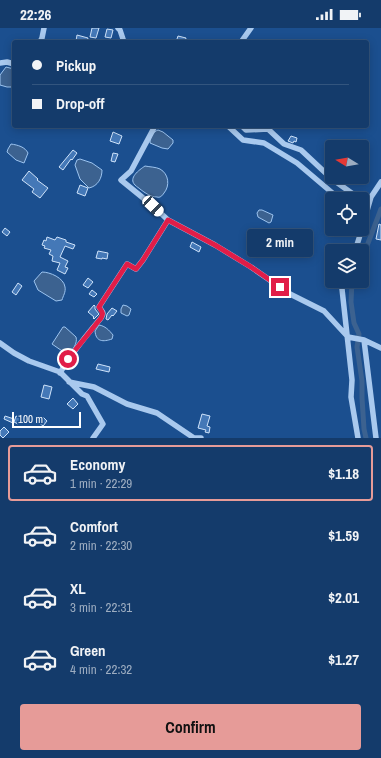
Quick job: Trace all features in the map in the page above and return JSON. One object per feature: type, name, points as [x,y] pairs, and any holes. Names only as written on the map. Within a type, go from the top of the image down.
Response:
[{"type":"street","points":[[41,40],[44,28]]},
{"type":"street","points":[[118,28],[123,40]]},
{"type":"street","points":[[242,40],[250,28]]},
{"type":"street","points":[[0,63],[7,62],[12,63]]},
{"type":"street","points":[[153,128],[131,170],[121,180],[168,220],[215,245],[251,267],[290,294],[324,312],[348,338],[360,340],[381,348]]},
{"type":"street","points":[[230,128],[243,140],[264,143],[297,163],[331,192]]},
{"type":"street","points":[[244,128],[246,130],[268,129],[284,144],[301,150],[332,179],[353,194],[371,197]]},
{"type":"street","points":[[369,201],[381,182]]},
{"type":"street","points":[[60,373],[76,348],[103,315],[103,312],[99,307],[127,264],[136,269],[168,220]]},
{"type":"street","points":[[342,288],[352,380],[351,397],[358,438]]},
{"type":"street","points":[[360,340],[376,438]]},
{"type":"street","points":[[0,343],[14,353],[60,373],[82,394],[87,396],[103,424],[93,438]]},
{"type":"street","points":[[69,382],[94,388],[127,404],[157,413],[194,438],[201,438]]},
{"type":"water","points":[[6,67],[12,68],[12,87],[0,85],[0,75]]},
{"type":"water","points":[[158,130],[173,140],[173,143],[168,149],[150,143],[152,135]]},
{"type":"water","points":[[11,144],[21,147],[27,151],[28,153],[24,163],[16,160],[7,152]]},
{"type":"water","points":[[80,159],[92,163],[102,170],[99,181],[92,187],[89,188],[80,179],[75,165],[77,160]]},
{"type":"water","points":[[145,166],[160,169],[167,177],[168,184],[166,190],[160,197],[155,197],[144,192],[133,182],[135,174]]},
{"type":"water","points":[[259,210],[273,215],[271,222],[269,223],[258,217],[257,213]]},
{"type":"water","points":[[42,272],[53,274],[62,281],[65,292],[62,300],[56,301],[38,290],[34,281]]},
{"type":"water","points":[[123,305],[131,309],[129,315],[127,316],[121,313]]},
{"type":"water","points":[[99,325],[110,331],[113,335],[112,339],[103,341],[98,339],[95,331]]},
{"type":"water","points":[[63,327],[65,327],[76,337],[73,349],[68,355],[52,344]]},
{"type":"building","points":[[92,28],[99,28],[96,38],[90,37]]},
{"type":"building","points":[[107,29],[113,30],[111,38],[105,37]]},
{"type":"building","points":[[77,35],[88,38],[88,40],[76,40]]},
{"type":"building","points":[[178,36],[186,38],[186,40],[177,40]]},
{"type":"building","points":[[113,132],[122,136],[119,144],[110,141]]},
{"type":"building","points":[[291,136],[297,138],[296,142],[294,141],[293,143],[288,141]]},
{"type":"building","points":[[73,150],[77,153],[63,170],[59,167]]},
{"type":"building","points":[[113,153],[118,154],[115,162],[111,161]]},
{"type":"building","points":[[29,171],[38,179],[37,180],[48,188],[40,198],[32,192],[34,189],[22,180]]},
{"type":"building","points":[[80,185],[88,188],[85,196],[77,193]]},
{"type":"building","points":[[379,224],[381,225],[381,240],[376,239]]},
{"type":"building","points":[[5,228],[10,232],[7,236],[2,232]]},
{"type":"building","points":[[47,237],[55,240],[57,237],[75,245],[73,249],[65,246],[60,257],[68,261],[65,267],[68,268],[65,274],[57,270],[60,263],[52,261],[53,256],[49,254],[51,250],[44,248],[45,246],[42,245],[44,240],[46,241]]},
{"type":"building","points":[[192,242],[201,247],[199,252],[190,247]]},
{"type":"building","points":[[98,251],[108,253],[107,259],[96,258]]},
{"type":"building","points":[[88,278],[93,282],[88,288],[83,285]]},
{"type":"building","points":[[18,283],[22,286],[16,295],[12,292]]},
{"type":"building","points":[[92,290],[97,294],[94,297],[89,294]]},
{"type":"building","points":[[94,305],[99,314],[94,319],[94,317],[88,312]]},
{"type":"building","points":[[112,308],[117,311],[108,320],[106,319],[107,314]]},
{"type":"building","points":[[98,364],[110,367],[109,372],[96,369]]},
{"type":"building","points":[[44,385],[52,387],[49,399],[41,397]]},
{"type":"building","points":[[73,398],[78,404],[73,409],[67,404]]},
{"type":"building","points":[[202,414],[210,416],[207,426],[210,427],[209,433],[205,432],[206,430],[198,428]]},
{"type":"building","points":[[5,416],[14,419],[13,423],[4,419]]},
{"type":"building","points":[[16,416],[21,418],[18,424],[14,422]]},
{"type":"building","points":[[43,417],[47,421],[43,426],[38,422]]},
{"type":"building","points":[[4,427],[9,432],[3,438],[0,435],[0,431]]},
{"type":"waterway","points":[[368,244],[381,209]]},
{"type":"waterway","points":[[352,288],[351,302],[354,323],[359,334],[357,347],[362,381],[364,429],[366,438]]},
{"type":"route","points":[[68,359],[103,315],[103,312],[99,307],[127,264],[136,269],[168,220],[215,245],[280,287]]}]
